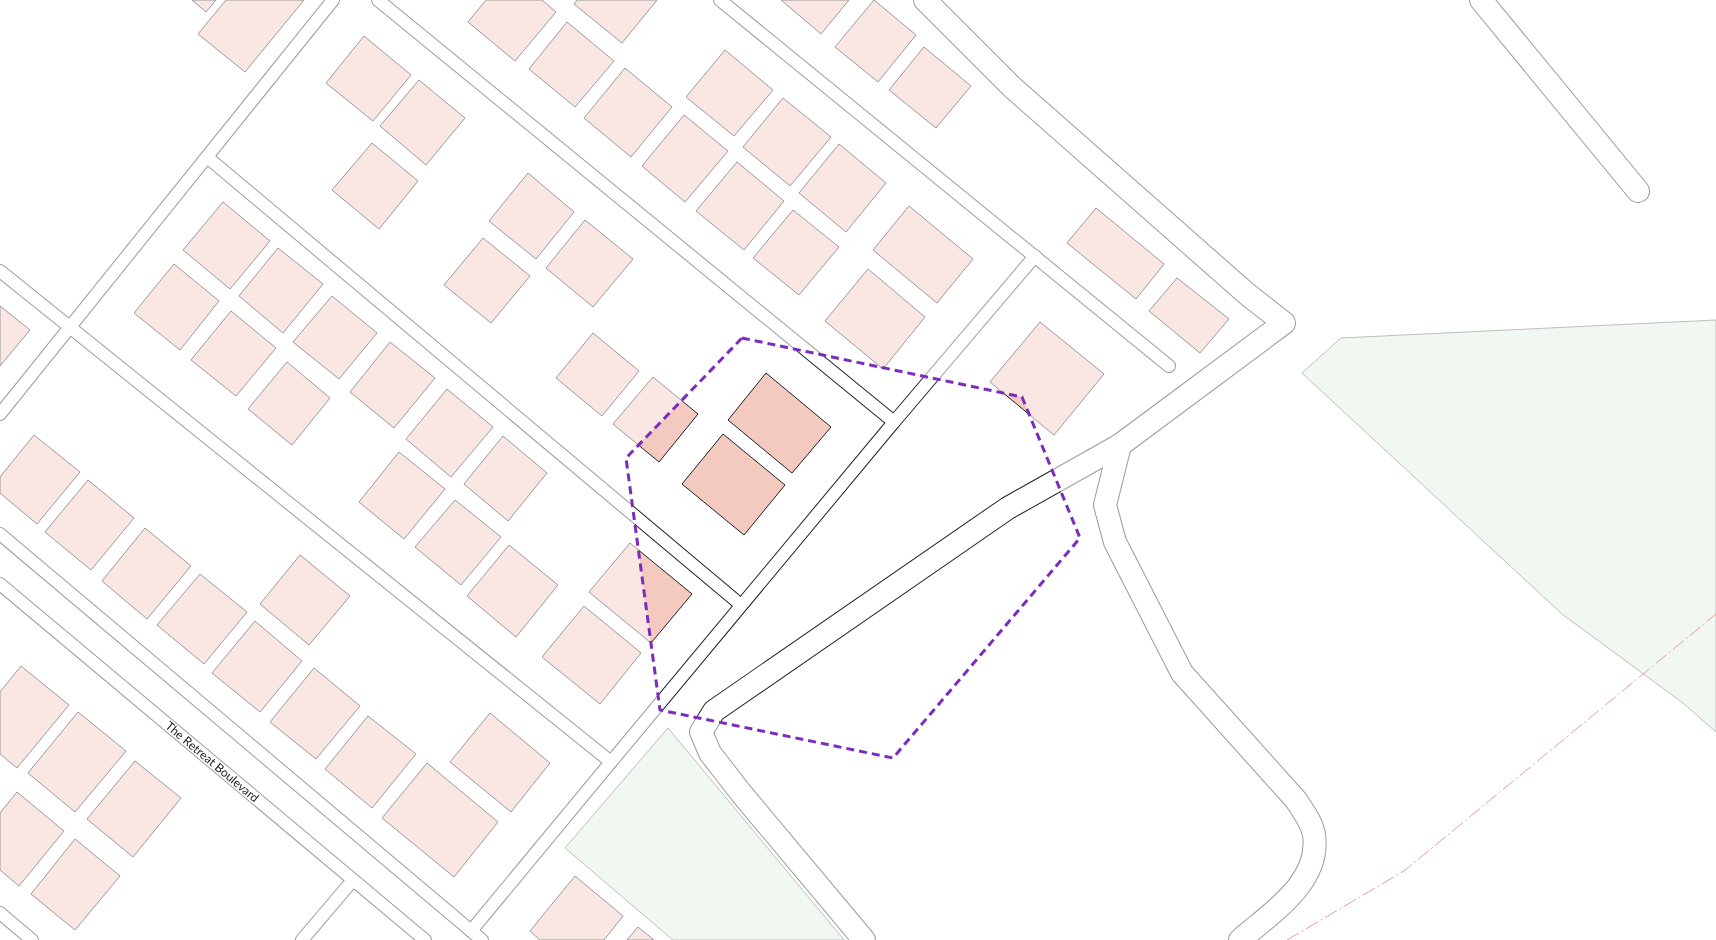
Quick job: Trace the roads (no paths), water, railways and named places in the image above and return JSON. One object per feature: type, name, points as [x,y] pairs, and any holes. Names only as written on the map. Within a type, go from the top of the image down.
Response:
[{"type":"street","points":[[864,940],[741,793],[710,753],[701,732],[714,711],[760,677],[1008,508],[1120,445],[1284,323],[1247,294],[1012,86],[925,0]]},
{"type":"street","points":[[1481,0],[1638,191]]},
{"type":"street","points":[[1120,445],[1104,505],[1115,542],[1182,673],[1296,800],[1308,818],[1314,834],[1315,853],[1311,866],[1301,883],[1283,902],[1240,940]]},
{"type":"lane","points":[[0,414],[333,0]]},
{"type":"lane","points":[[378,0],[894,422]]},
{"type":"lane","points":[[720,0],[1169,366]]},
{"type":"lane","points":[[207,157],[741,605]]},
{"type":"lane","points":[[471,931],[741,605],[1035,256]]},
{"type":"lane","points":[[0,271],[611,762]]},
{"type":"lane","points":[[0,534],[482,940]]},
{"type":"lane","name":"The Retreat Boulevard","points":[[0,584],[425,940]]},
{"type":"lane","points":[[302,940],[353,880]]},
{"type":"lane","points":[[0,913],[32,940]]}]
